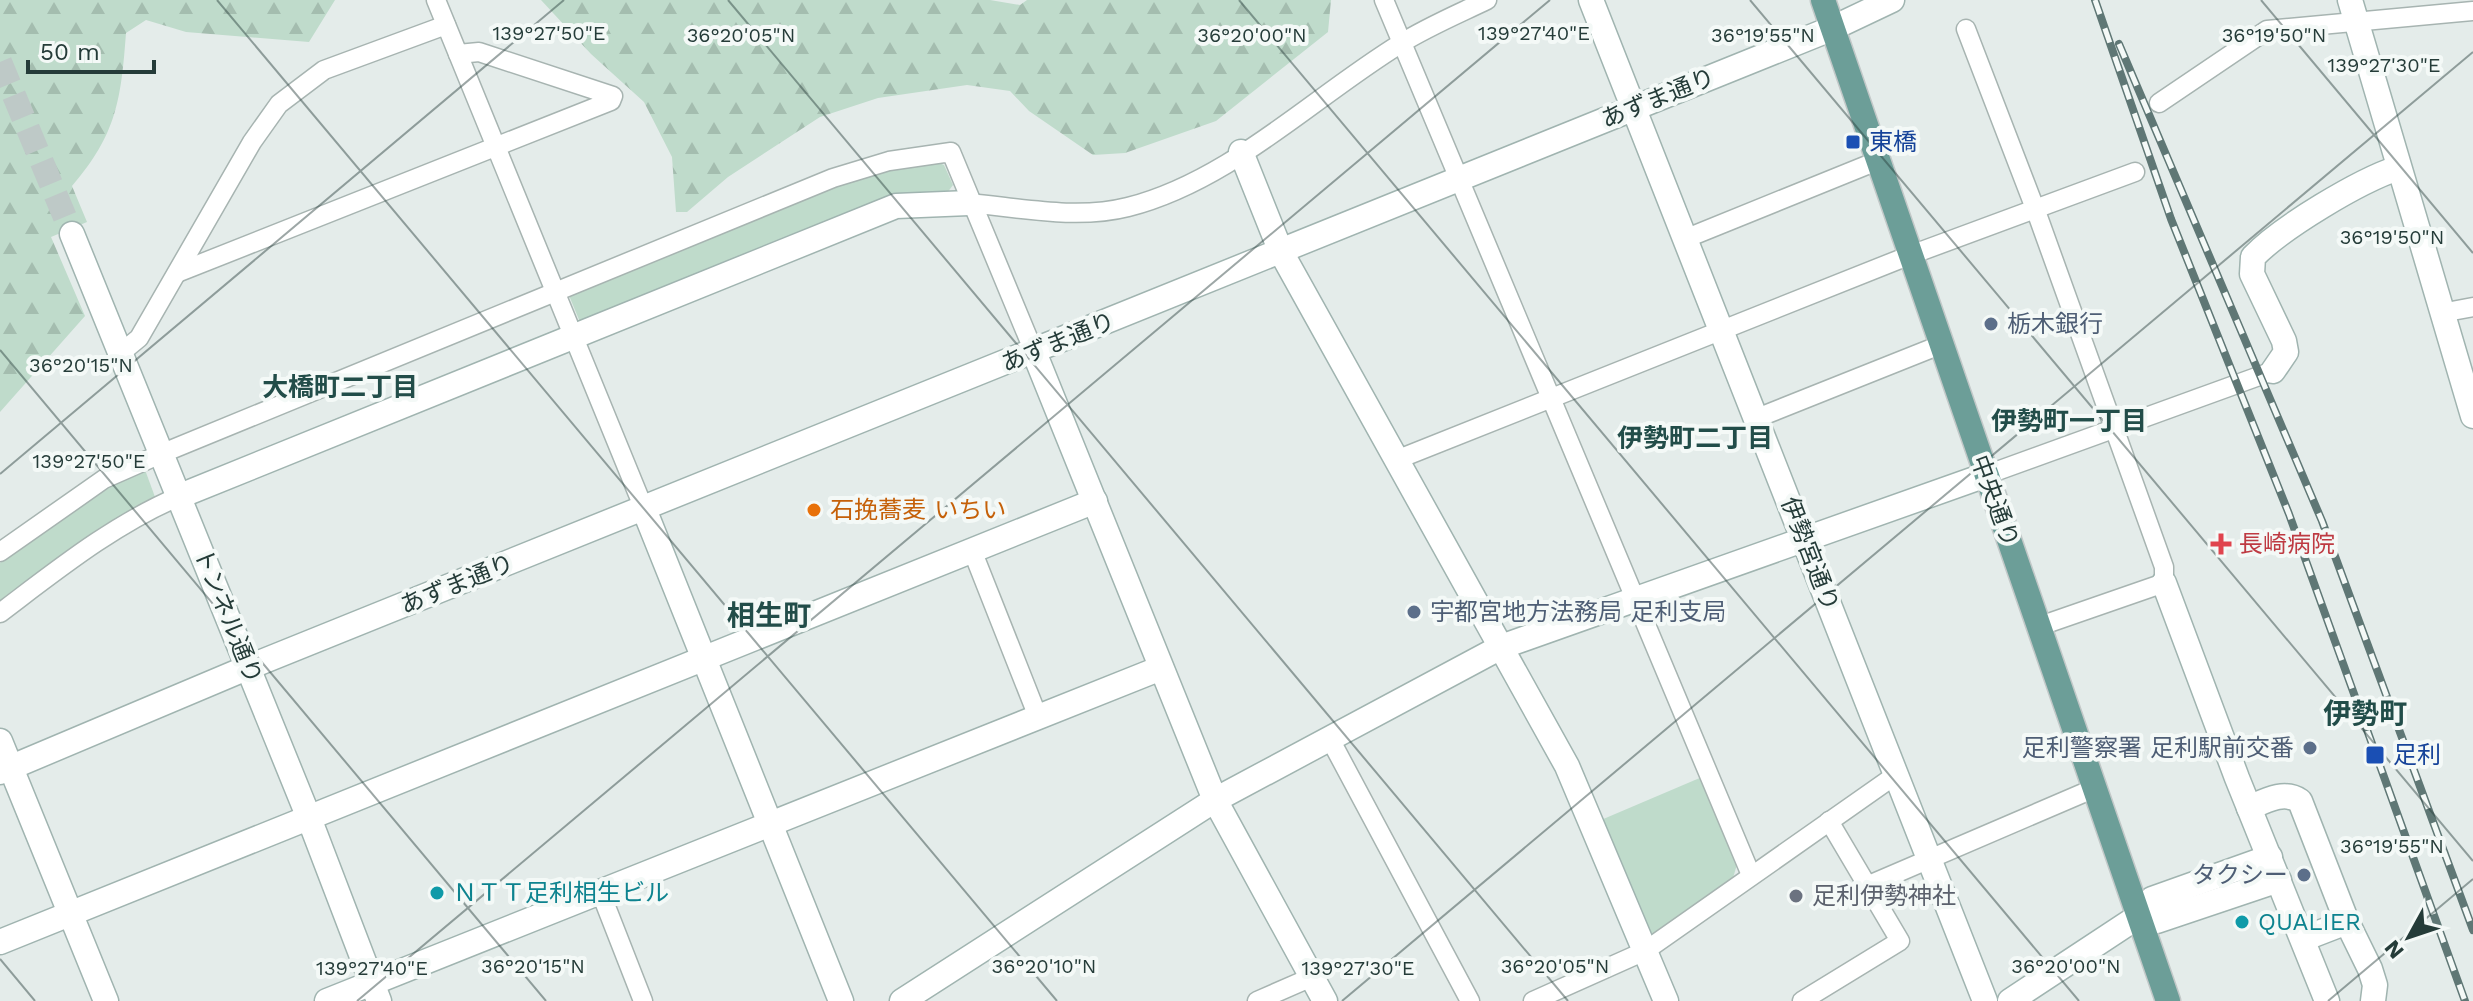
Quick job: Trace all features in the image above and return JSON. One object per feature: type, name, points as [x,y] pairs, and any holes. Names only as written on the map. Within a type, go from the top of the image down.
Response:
[{"type":"main road","name":"中央通り","points":[[1823,0],[1908,256],[2040,626],[2168,1001]]},
{"type":"street","points":[[436,0],[556,290],[841,1001]]},
{"type":"street","points":[[0,613],[133,519],[180,496],[896,206],[969,203],[1074,212],[1126,208],[1191,184],[1402,43],[1487,0]]},
{"type":"street","name":"伊勢宮通り","points":[[1591,0],[1985,1001]]},
{"type":"street","name":"あずま通り","points":[[5,770],[249,667],[1833,28],[1892,0]]},
{"type":"street","points":[[1387,1],[1751,875]]},
{"type":"street","points":[[2353,11],[2473,416]]},
{"type":"street","points":[[2159,103],[2267,30],[2353,11],[2473,11]]},
{"type":"street","points":[[122,352],[139,338],[252,142],[279,104],[324,70],[446,25]]},
{"type":"street","points":[[1966,29],[2115,429],[2164,567],[2164,583],[2249,808],[2327,1001]]},
{"type":"street","points":[[177,273],[611,101],[613,96],[479,52],[458,54]]},
{"type":"street","points":[[0,552],[104,479],[163,453],[833,178],[889,161],[951,152],[969,203],[1034,352],[1215,800],[1325,1001]]},
{"type":"street","points":[[1241,152],[1281,252],[1567,766],[1666,1001]]},
{"type":"street","points":[[1687,238],[1877,161]]},
{"type":"street","points":[[902,1001],[1215,800],[1501,647],[2273,371],[2286,352],[2284,341],[2252,274],[2253,257],[2268,243],[2374,176],[2398,168]]},
{"type":"street","points":[[1396,460],[1908,256],[2135,172]]},
{"type":"street","name":"トンネル通り","points":[[72,234],[249,667],[376,992]]},
{"type":"street","points":[[2441,313],[2473,307]]},
{"type":"street","points":[[1757,418],[1940,345]]},
{"type":"street","points":[[0,942],[1095,501]]},
{"type":"street","points":[[972,550],[1038,717]]},
{"type":"street","points":[[2040,626],[2164,583]]},
{"type":"street","points":[[327,1001],[376,992],[600,891],[1161,668]]},
{"type":"street","points":[[1330,739],[1470,1001]]},
{"type":"street","points":[[0,741],[5,770],[72,913],[106,1001]]},
{"type":"street","points":[[1533,1001],[1645,951],[1897,774]]},
{"type":"street","points":[[1869,885],[1929,856],[2095,788]]},
{"type":"street","points":[[2249,808],[2282,796],[2292,795],[2300,801],[2347,922],[2370,969],[2375,985],[2373,1001]]},
{"type":"street","points":[[1802,1001],[1900,941],[1829,821]]},
{"type":"street","points":[[2010,1001],[2139,916],[2152,899],[2270,857]]},
{"type":"street","points":[[2139,916],[2157,921],[2279,880]]},
{"type":"street","points":[[600,891],[643,1001]]},
{"type":"street","points":[[2303,939],[2347,922]]},
{"type":"street","points":[[1257,1001],[1312,977]]},
{"type":"green space","points":[[0,0],[335,0],[309,42],[186,32],[146,20],[126,33],[119,97],[108,132],[72,186],[87,222],[51,237],[85,316],[0,412]]},
{"type":"green space","points":[[541,0],[990,0],[1020,5],[1027,0],[1331,0],[1328,32],[1216,121],[1125,153],[1093,155],[1029,111],[1010,91],[967,85],[878,98],[820,117],[728,177],[687,212],[676,212],[672,157],[644,102],[591,54]]},
{"type":"green space","points":[[937,162],[944,165],[953,185],[947,193],[582,327],[568,293],[858,176]]},
{"type":"green space","points":[[144,467],[155,497],[0,603],[0,563],[76,508]]},
{"type":"green space","points":[[1702,777],[1738,861],[1733,878],[1656,934],[1646,931],[1601,820]]},
{"type":"tunnel","points":[[0,62],[72,234]]},
{"type":"railway","points":[[2095,0],[2171,219],[2289,514],[2465,1001]]},
{"type":"railway","points":[[2119,44],[2322,521],[2473,930]]},
{"type":"place","name":"東橋","points":[[1853,142]]},
{"type":"place","name":"栃木銀行","points":[[1991,324]]},
{"type":"place","name":"石挽蕎麦 いちい","points":[[814,510]]},
{"type":"place","name":"長崎病院","points":[[2221,544]]},
{"type":"place","name":"宇都宮地方法務局 足利支局","points":[[1414,612]]},
{"type":"place","name":"足利警察署 足利駅前交番","points":[[2310,748]]},
{"type":"place","name":"足利","points":[[2375,755]]},
{"type":"place","name":"タクシー","points":[[2304,875]]},
{"type":"place","name":"ＮＴＴ足利相生ビル","points":[[437,893]]},
{"type":"place","name":"足利伊勢神社","points":[[1796,896]]},
{"type":"place","name":"QUALIER","points":[[2242,922]]},
{"type":"district","name":"大橋町二丁目","points":[[340,387]]},
{"type":"district","name":"伊勢町一丁目","points":[[2069,421]]},
{"type":"district","name":"伊勢町二丁目","points":[[1695,438]]},
{"type":"district","name":"相生町","points":[[769,615]]},
{"type":"district","name":"伊勢町","points":[[2365,713]]}]
